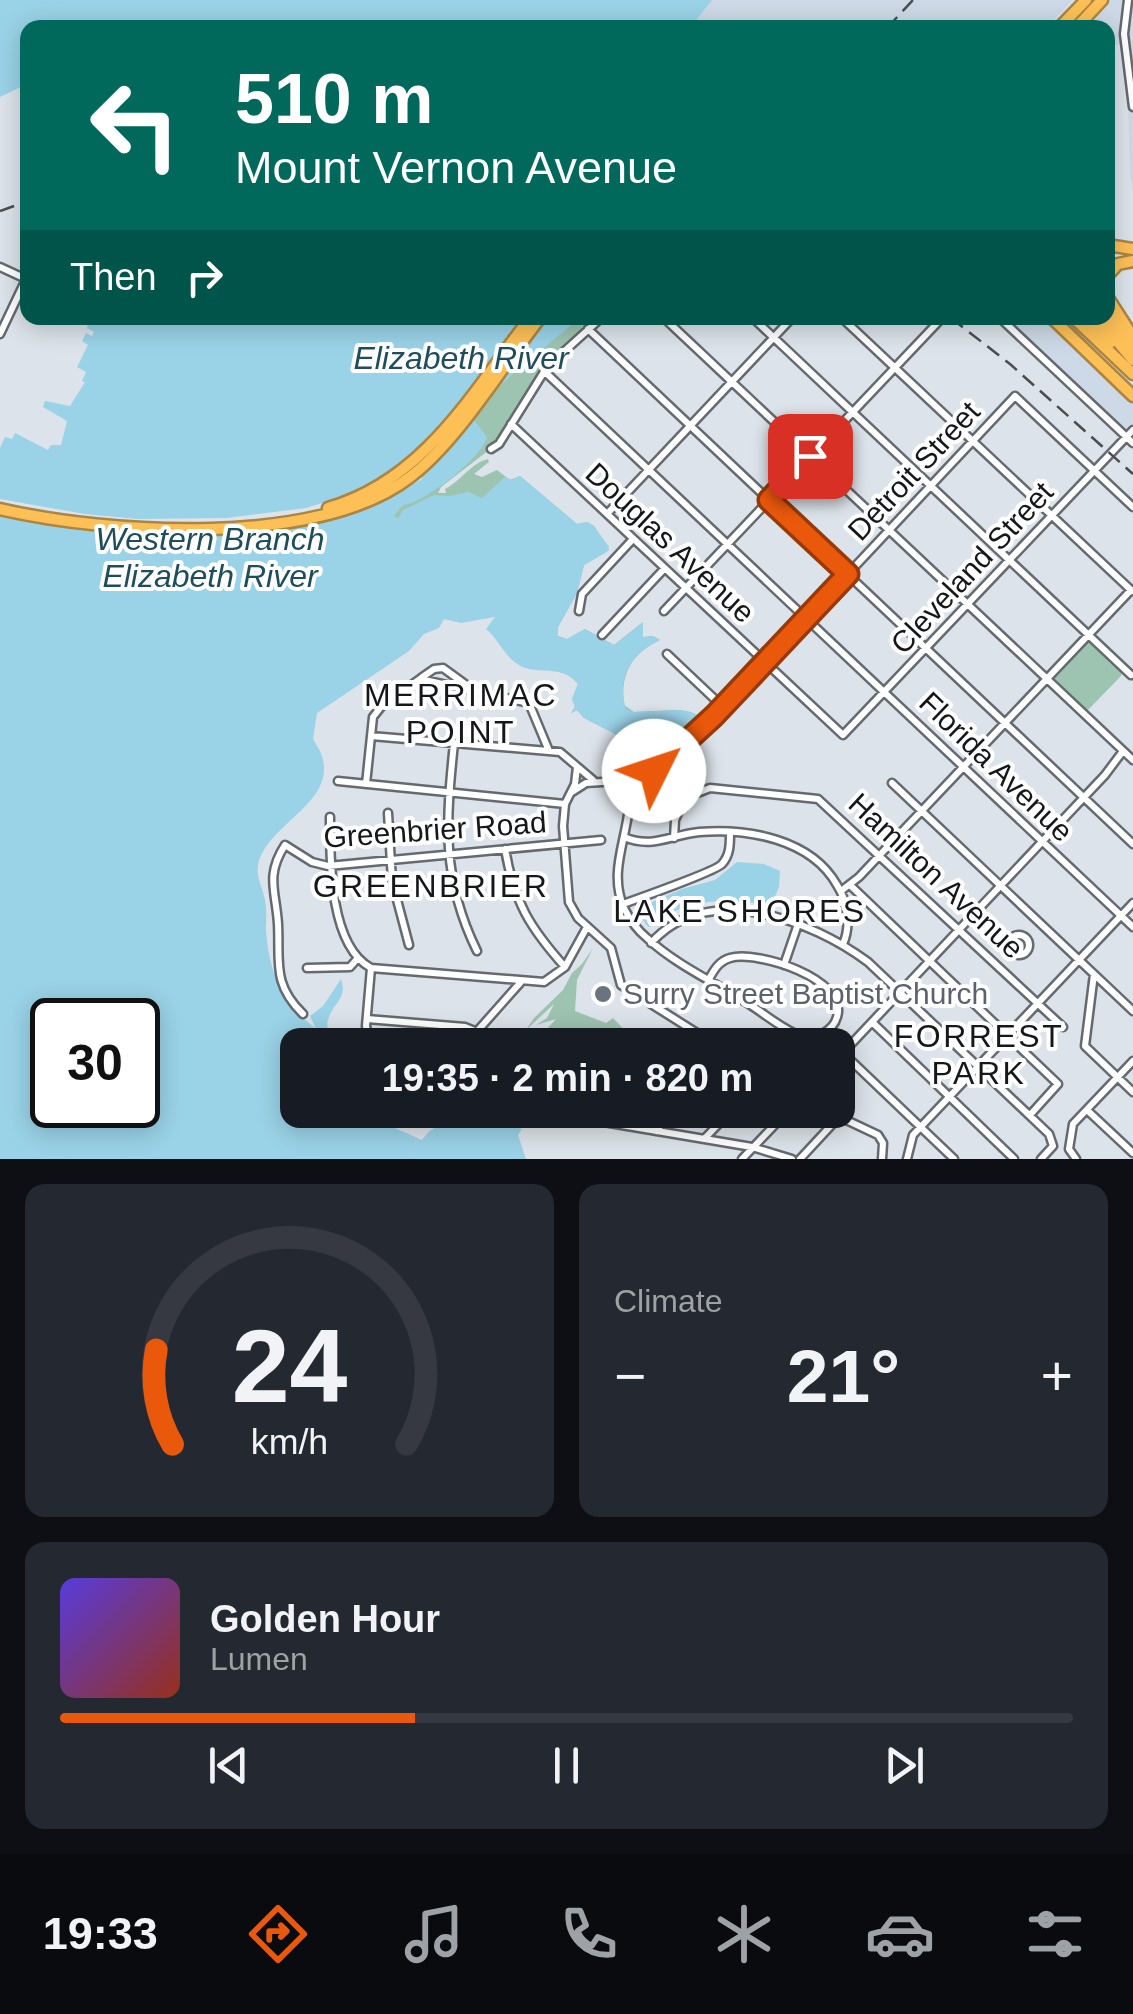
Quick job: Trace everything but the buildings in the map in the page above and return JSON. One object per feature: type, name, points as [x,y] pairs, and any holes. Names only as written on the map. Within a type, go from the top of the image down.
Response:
[{"type":"highway","points":[[1076,20],[1105,0]]},
{"type":"highway","points":[[1115,309],[1133,337]]},
{"type":"highway","points":[[0,506],[72,517],[190,524],[280,517],[348,502],[398,476],[423,454],[524,325]]},
{"type":"highway","points":[[0,506],[93,524],[178,528],[269,523],[356,507],[392,490],[428,462],[535,325]]},
{"type":"highway","points":[[1061,325],[1133,396]]},
{"type":"highway","points":[[1082,325],[1133,373]]},
{"type":"highway","points":[[1093,325],[1133,373]]},
{"type":"highway","points":[[1104,325],[1133,360]]},
{"type":"highway","points":[[1115,325],[1133,347]]},
{"type":"street","points":[[1128,0],[1124,34],[1133,107]]},
{"type":"street","points":[[0,334],[20,292]]},
{"type":"street","points":[[492,449],[499,444],[544,371],[592,325]]},
{"type":"street","points":[[672,325],[1133,760]]},
{"type":"street","points":[[761,325],[1131,675]]},
{"type":"street","points":[[607,514],[785,325]]},
{"type":"street","points":[[841,891],[922,812],[1132,591],[850,325]]},
{"type":"street","points":[[664,611],[935,325]]},
{"type":"street","points":[[1008,325],[1131,437]]},
{"type":"street","points":[[588,329],[1133,844]]},
{"type":"street","name":"Florida Avenue","points":[[544,371],[1133,927]]},
{"type":"street","name":"Detroit Street","points":[[628,782],[658,768],[723,707],[1016,396],[1094,471]]},
{"type":"street","name":"Douglas Avenue","points":[[510,424],[843,735]]},
{"type":"street","name":"Cleveland Street","points":[[843,735],[1131,437]]},
{"type":"street","points":[[1094,471],[1133,508]]},
{"type":"street","points":[[579,611],[582,594],[633,540]]},
{"type":"street","points":[[602,634],[664,569]]},
{"type":"street","points":[[667,654],[723,707]]},
{"type":"street","points":[[366,784],[372,721],[378,710],[434,669],[443,668],[471,688]]},
{"type":"street","points":[[420,679],[531,704],[549,751]]},
{"type":"street","points":[[371,736],[563,753],[597,781]]},
{"type":"street","points":[[454,742],[448,854],[454,896],[477,951]]},
{"type":"street","points":[[855,1040],[1084,798],[1122,750]]},
{"type":"street","points":[[577,767],[566,804],[563,844],[570,902],[587,927],[611,948],[616,977],[624,988],[689,1028]]},
{"type":"street","points":[[338,781],[566,804]]},
{"type":"street","points":[[572,792],[597,781],[628,782],[630,810],[616,871],[623,904],[636,928],[652,942],[708,979],[797,1034],[813,1037],[826,1032],[838,1016],[834,993],[784,965],[730,958],[717,966],[708,979]]},
{"type":"street","points":[[892,783],[1133,1011]]},
{"type":"street","name":"Hamilton Avenue","points":[[674,838],[677,814],[688,799],[710,788],[818,799],[1063,1028]]},
{"type":"street","points":[[388,813],[395,898],[409,945]]},
{"type":"street","points":[[330,817],[331,865],[345,939],[357,959],[370,968],[521,982],[550,980],[564,967],[587,927]]},
{"type":"street","points":[[624,837],[650,844],[700,832],[730,833],[770,838],[798,848],[826,869],[841,891],[848,922],[844,944]]},
{"type":"street","points":[[623,904],[714,870],[728,853],[730,833]]},
{"type":"street","name":"Greenbrier Road","points":[[302,1014],[288,996],[277,964],[278,926],[272,874],[280,852],[288,845],[312,862],[331,865],[601,840]]},
{"type":"street","points":[[505,849],[512,886],[525,917],[564,967]]},
{"type":"street","points":[[850,885],[1058,1084],[1030,1115]]},
{"type":"street","points":[[907,1159],[908,1144],[921,1127],[1133,903]]},
{"type":"street","points":[[652,942],[673,923],[707,912],[757,914],[798,923],[844,944],[1030,1115],[1054,1142],[1041,1159]]},
{"type":"street","points":[[784,965],[798,923]]},
{"type":"street","points":[[1026,937],[1040,923]]},
{"type":"street","points":[[1026,937],[1026,952],[1019,956],[1012,953],[1012,939],[1026,937]]},
{"type":"street","points":[[999,967],[1012,953]]},
{"type":"street","points":[[307,968],[350,967],[357,959]]},
{"type":"street","points":[[368,1028],[370,968]]},
{"type":"street","points":[[1094,974],[1085,1046],[1133,1092]]},
{"type":"street","points":[[478,1028],[521,982]]},
{"type":"street","points":[[367,1019],[468,1028]]},
{"type":"street","points":[[872,1022],[1014,1159]]},
{"type":"street","points":[[1076,1159],[1069,1152],[1071,1128],[1133,1061]]},
{"type":"street","points":[[855,1069],[954,1159]]},
{"type":"street","points":[[1087,1110],[1133,1153]]},
{"type":"street","points":[[855,1124],[880,1137],[882,1159]]},
{"type":"street","points":[[642,1128],[754,1147],[792,1159]]},
{"type":"street","points":[[705,1139],[715,1128]]},
{"type":"street","points":[[742,1159],[772,1128]]},
{"type":"street","points":[[800,1159],[828,1128]]},
{"type":"shaded area","points":[[712,0],[1073,0],[1054,20],[696,20]]},
{"type":"shaded area","points":[[1110,0],[1133,0],[1133,192],[1128,94],[1121,44],[1115,45],[1115,20],[1090,20]]},
{"type":"shaded area","points":[[1012,325],[1050,325],[1133,402],[1133,423],[1127,427],[1118,425]]},
{"type":"green space","points":[[549,325],[589,325],[543,368],[493,447],[438,493],[446,493],[445,489],[488,459],[474,474],[482,477],[497,470],[510,480],[520,476],[577,524],[587,522],[594,526],[609,550],[584,565],[577,593],[558,627],[558,636],[567,639],[585,629],[614,645],[643,622],[643,637],[660,640],[642,651],[630,665],[624,683],[624,705],[634,712],[679,710],[704,719],[692,720],[679,735],[658,733],[627,740],[584,718],[577,710],[571,713],[578,684],[573,679],[554,671],[526,668],[565,642],[395,525],[386,509],[429,466]]},
{"type":"green space","points":[[1088,638],[1122,670],[1121,676],[1086,712],[1051,677]]},
{"type":"green space","points":[[593,948],[577,980],[575,1011],[606,1023],[613,1018],[623,1028],[548,1028],[556,1019],[536,1025],[547,1018],[554,1004],[527,1028],[563,990]]},
{"type":"water","points":[[0,0],[712,0],[696,20],[20,20],[20,87],[0,97]]},
{"type":"water","name":"Western Branch Elizabeth River","points":[[88,325],[571,325],[474,414],[487,437],[475,456],[437,489],[403,505],[394,516],[398,518],[403,510],[434,495],[468,492],[482,498],[505,477],[512,480],[520,476],[577,524],[587,522],[594,526],[609,547],[584,565],[577,593],[558,627],[558,636],[567,639],[585,629],[614,645],[643,622],[643,637],[660,640],[641,652],[629,667],[623,686],[626,709],[679,710],[704,720],[692,720],[679,735],[658,733],[627,740],[584,718],[577,710],[571,713],[578,684],[572,678],[560,672],[526,668],[513,661],[486,629],[495,617],[461,623],[444,619],[439,628],[424,634],[409,651],[317,713],[313,739],[324,769],[321,784],[264,850],[258,865],[274,973],[294,1008],[315,1028],[280,1028],[280,1128],[395,1128],[422,1140],[435,1128],[519,1128],[526,1159],[0,1159],[0,448],[5,437],[12,439],[15,433],[48,450],[51,445],[61,445],[67,421],[43,407],[45,401],[70,406],[85,382],[82,381],[86,372],[77,367],[88,345],[82,341],[86,333],[92,336],[94,332]]},
{"type":"water","points":[[737,862],[764,864],[780,871],[779,887],[771,906],[735,901],[698,904],[675,911],[648,927],[638,913],[641,907],[682,889],[715,880]]},
{"type":"water","name":"Western Branch Elizabeth River","points":[[341,979],[341,996],[328,1028],[316,1028],[310,1016],[323,1006]]},
{"type":"pier","points":[[519,325],[543,325],[420,476],[422,479],[365,510],[309,525],[202,534],[107,532],[0,515],[0,499],[138,519],[226,518],[306,508],[362,491],[406,464]]},
{"type":"railway","points":[[894,20],[913,0]]},
{"type":"railway","points":[[0,211],[20,204]]},
{"type":"railway","points":[[960,325],[1010,364],[1133,474]]},
{"type":"place","name":"Surry Street Baptist Church","points":[[603,994]]},
{"type":"district","name":"MERRIMAC POINT","points":[[461,714]]},
{"type":"district","name":"GREENBRIER","points":[[431,886]]},
{"type":"district","name":"LAKE SHORES","points":[[740,911]]},
{"type":"district","name":"FORREST PARK","points":[[979,1054]]},
{"type":"route","points":[[654,771],[714,716],[848,574],[769,500],[810,456]]},
{"type":"water label","name":"Elizabeth River","points":[[461,358]]}]
